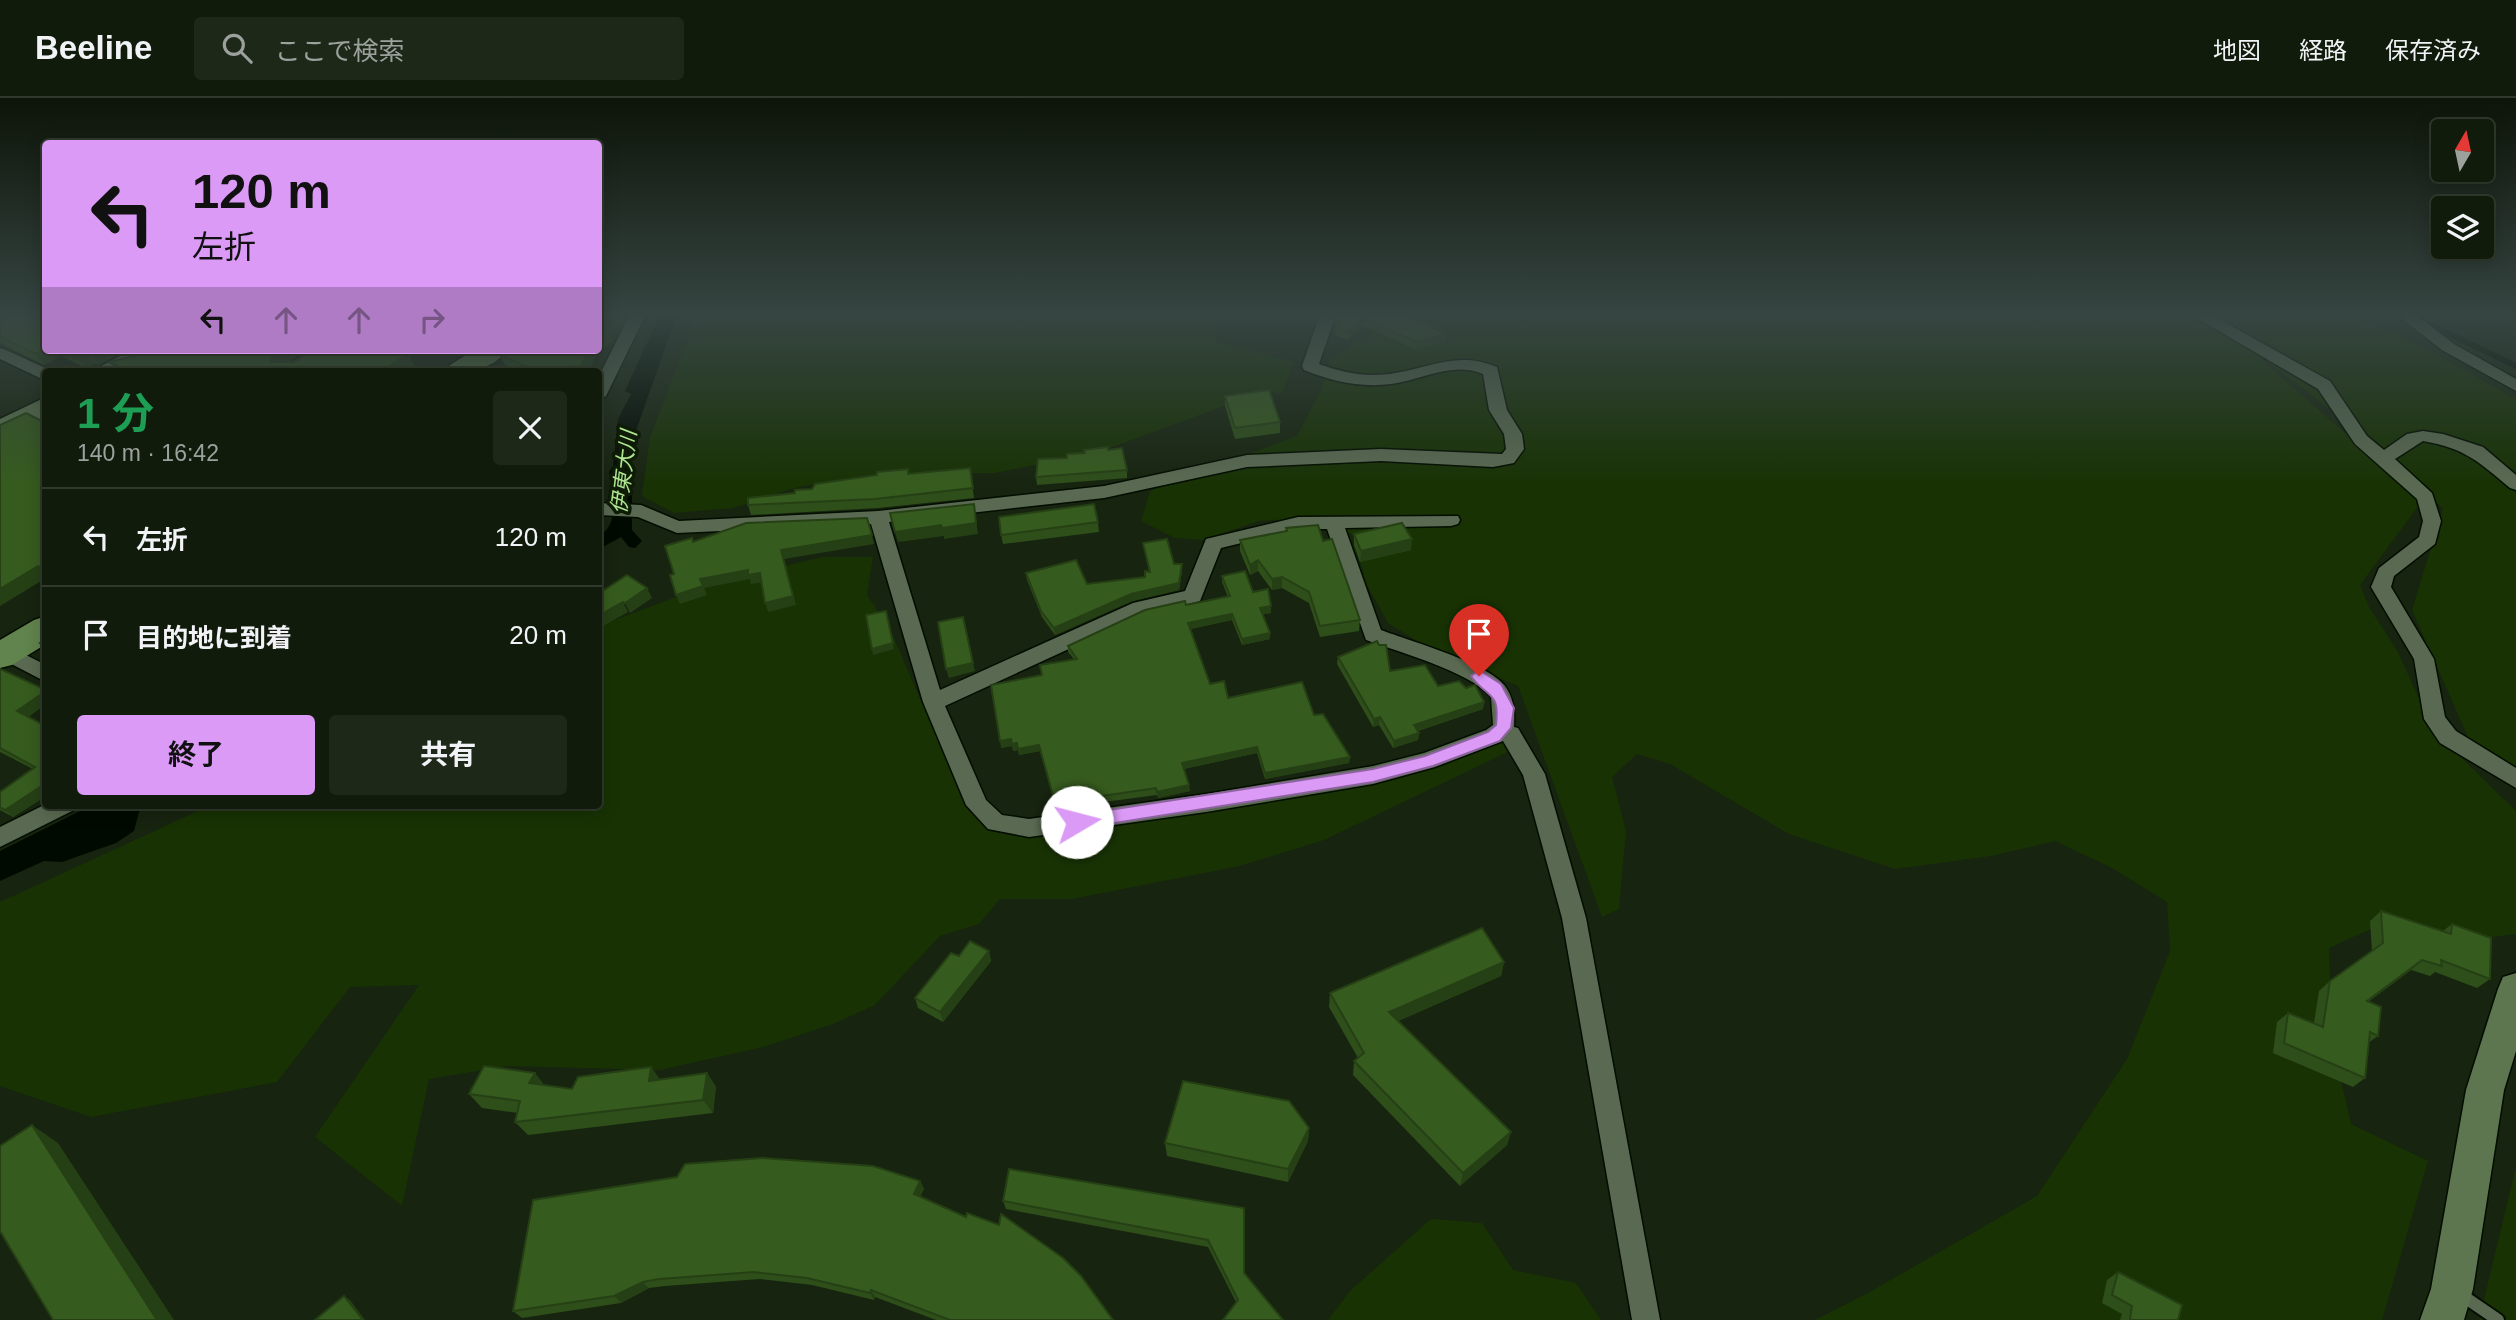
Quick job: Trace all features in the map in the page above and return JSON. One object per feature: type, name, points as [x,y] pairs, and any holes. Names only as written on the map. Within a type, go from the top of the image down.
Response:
[{"type":"main road","points":[[2,653],[42,630]]},
{"type":"street","points":[[602,388],[610,371]]},
{"type":"street","points":[[1321,371],[1334,377],[1381,380],[1423,371]]},
{"type":"street","points":[[602,509],[641,511],[677,527],[878,517],[1104,492],[1247,461],[1381,455],[1508,459],[1515,449],[1513,434],[1497,410],[1491,371]]},
{"type":"street","points":[[2299,371],[2324,385],[2361,440],[2385,458],[2426,497],[2432,521],[2428,540],[2386,573],[2381,587],[2424,659],[2435,719],[2442,729],[2448,737],[2470,753],[2516,779]]},
{"type":"street","points":[[2490,371],[2516,386]]},
{"type":"street","points":[[0,430],[42,407]]},
{"type":"street","points":[[2385,458],[2413,438],[2423,436],[2443,439],[2477,451],[2516,484]]},
{"type":"street","points":[[878,517],[933,702],[977,805],[996,823],[1029,828],[1206,803],[1373,775],[1427,761],[1494,736],[1503,728],[1506,708],[1495,688],[1479,676],[1373,635],[1334,523]]},
{"type":"street","points":[[933,702],[1140,608],[1193,596],[1213,544],[1297,523],[1451,520]]},
{"type":"street","points":[[2,653],[42,673]]},
{"type":"street","points":[[1510,734],[1534,774],[1574,918],[1646,1320]]},
{"type":"street","points":[[0,838],[57,809]]},
{"type":"street","points":[[2447,1305],[2485,1090],[2516,989]]},
{"type":"lane","points":[[2447,1305],[2499,1319]]},
{"type":"green space","points":[[675,371],[1291,371],[1282,393],[1262,392],[1096,453],[995,473],[910,473],[798,487],[733,508],[674,513],[642,496],[650,437]]},
{"type":"green space","points":[[1326,371],[2275,371],[2422,501],[2360,585],[2369,607],[2398,652],[2433,730],[2516,811],[2516,934],[2476,939],[2384,923],[2329,948],[2330,984],[2326,1014],[2351,1124],[2428,1161],[2382,1320],[1815,1320],[1868,1293],[2037,1196],[2127,1059],[2170,951],[2167,902],[2112,868],[2055,841],[1991,856],[1895,869],[1789,834],[1670,764],[1637,754],[1612,777],[1626,831],[1619,909],[1602,917],[1518,686],[1432,650],[1388,623],[1367,585],[1352,534],[1311,518],[1259,521],[1203,540],[1175,538],[1141,521],[1150,491],[1297,436],[1321,390]]},
{"type":"green space","points":[[2280,371],[2465,371],[2516,399],[2516,784],[2471,744],[2412,610],[2443,509],[2371,440]]},
{"type":"green space","points":[[822,557],[873,557],[867,595],[890,629],[968,810],[990,831],[1027,837],[1383,781],[1500,741],[1512,750],[1324,840],[1240,866],[1072,899],[1000,899],[979,924],[940,936],[875,1005],[833,1024],[763,1047],[660,1070],[507,1066],[429,1079],[402,1206],[315,1137],[419,985],[350,987],[277,1082],[91,1117],[0,1086],[0,902],[202,809],[602,809],[602,625],[716,582]]},
{"type":"green space","points":[[2516,1167],[2516,1320],[2479,1320]]},
{"type":"green space","points":[[1431,1219],[1482,1223],[1513,1270],[1576,1283],[1601,1320],[1328,1320],[1350,1291]]},
{"type":"water","name":"伊東大川","points":[[634,371],[657,371],[632,442],[632,530],[642,541],[635,548],[629,547],[621,537],[602,547],[602,533],[606,531],[612,516],[613,498],[609,472],[613,466],[618,419],[631,394],[625,391]]},
{"type":"water","points":[[84,809],[142,809],[139,812],[134,831],[116,843],[62,862],[44,861],[0,881],[0,851]]},
{"type":"building","points":[[1269,390],[1280,422],[1235,428],[1225,396]]},
{"type":"building","points":[[26,413],[42,421],[42,568],[38,566],[0,589],[0,425]]},
{"type":"building","points":[[1108,447],[1108,450],[1122,448],[1127,470],[1036,477],[1038,459],[1067,458],[1067,454]]},
{"type":"building","points":[[970,468],[973,488],[875,499],[748,505],[748,498],[795,493],[795,490],[812,489],[815,484],[877,475],[877,472],[908,469],[908,474]]},
{"type":"building","points":[[974,504],[976,523],[942,528],[941,525],[895,532],[890,513]]},
{"type":"building","points":[[1094,504],[1098,522],[1001,535],[999,517]]},
{"type":"building","points":[[867,518],[872,535],[781,550],[793,596],[765,603],[760,573],[748,575],[748,570],[700,579],[703,586],[676,595],[670,575],[674,574],[665,546],[692,538],[693,542],[746,523]]},
{"type":"building","points":[[1402,523],[1412,539],[1361,551],[1354,534]]},
{"type":"building","points":[[1318,525],[1323,541],[1332,539],[1360,620],[1320,626],[1309,592],[1282,577],[1272,579],[1258,560],[1250,565],[1240,540],[1287,531],[1286,528]]},
{"type":"building","points":[[1167,539],[1174,564],[1182,564],[1179,583],[1131,594],[1054,628],[1041,611],[1026,573],[1076,560],[1087,584],[1145,577],[1145,571],[1150,572],[1143,543]]},
{"type":"building","points":[[1245,571],[1253,592],[1268,589],[1271,606],[1260,608],[1270,633],[1242,639],[1232,614],[1188,623],[1210,684],[1224,681],[1228,698],[1302,682],[1314,715],[1323,714],[1350,757],[1265,773],[1257,747],[1182,763],[1189,785],[1157,792],[1156,788],[1088,798],[1089,800],[1056,806],[1039,745],[1018,749],[1017,743],[1012,744],[1011,739],[1000,741],[991,685],[1042,675],[1040,665],[1077,659],[1068,646],[1145,610],[1185,601],[1186,605],[1230,596],[1222,576]]},
{"type":"building","points":[[627,575],[647,588],[602,614],[602,591]]},
{"type":"building","points":[[886,611],[893,643],[872,649],[866,615]]},
{"type":"building","points":[[963,617],[973,663],[946,669],[938,622]]},
{"type":"building","points":[[1377,641],[1379,645],[1386,645],[1390,671],[1425,665],[1438,686],[1459,681],[1466,688],[1475,685],[1484,702],[1414,725],[1419,733],[1394,741],[1380,717],[1374,719],[1338,657]]},
{"type":"building","points":[[0,669],[42,688],[42,694],[17,711],[42,724],[42,786],[5,810],[0,807],[0,792],[35,767],[0,748]]},
{"type":"building","points":[[2381,911],[2451,934],[2452,924],[2491,938],[2490,979],[2441,960],[2442,966],[2422,960],[2367,1001],[2381,1007],[2378,1036],[2370,1032],[2365,1078],[2284,1043],[2288,1013],[2323,1027],[2330,981],[2383,943]]},
{"type":"building","points":[[1482,928],[1504,962],[1389,1012],[1511,1132],[1463,1173],[1354,1061],[1364,1053],[1330,993]]},
{"type":"building","points":[[970,941],[989,951],[940,1012],[915,998],[951,953],[959,956]]},
{"type":"building","points":[[484,1066],[535,1073],[529,1083],[572,1089],[578,1077],[651,1067],[649,1081],[707,1073],[703,1100],[515,1122],[520,1101],[469,1094]]},
{"type":"building","points":[[1183,1081],[1289,1101],[1309,1128],[1288,1169],[1165,1143]]},
{"type":"building","points":[[32,1125],[157,1320],[53,1320],[0,1231],[0,1146]]},
{"type":"building","points":[[762,1158],[873,1166],[920,1181],[914,1194],[966,1217],[967,1213],[999,1225],[1001,1214],[1063,1258],[1081,1276],[1113,1320],[950,1320],[871,1290],[870,1293],[807,1278],[754,1272],[659,1279],[643,1282],[614,1296],[513,1311],[533,1200],[677,1177],[685,1164]]},
{"type":"building","points":[[1009,1169],[1244,1208],[1244,1273],[1283,1320],[1223,1320],[1238,1300],[1208,1240],[1003,1201]]},
{"type":"building","points":[[2118,1272],[2182,1305],[2178,1320],[2130,1319],[2132,1306],[2112,1295]]},
{"type":"building","points":[[344,1296],[363,1320],[315,1320]]},
{"type":"route","points":[[1077,822],[1373,775],[1427,761],[1494,736],[1503,728],[1506,708],[1495,688],[1479,676]]}]
